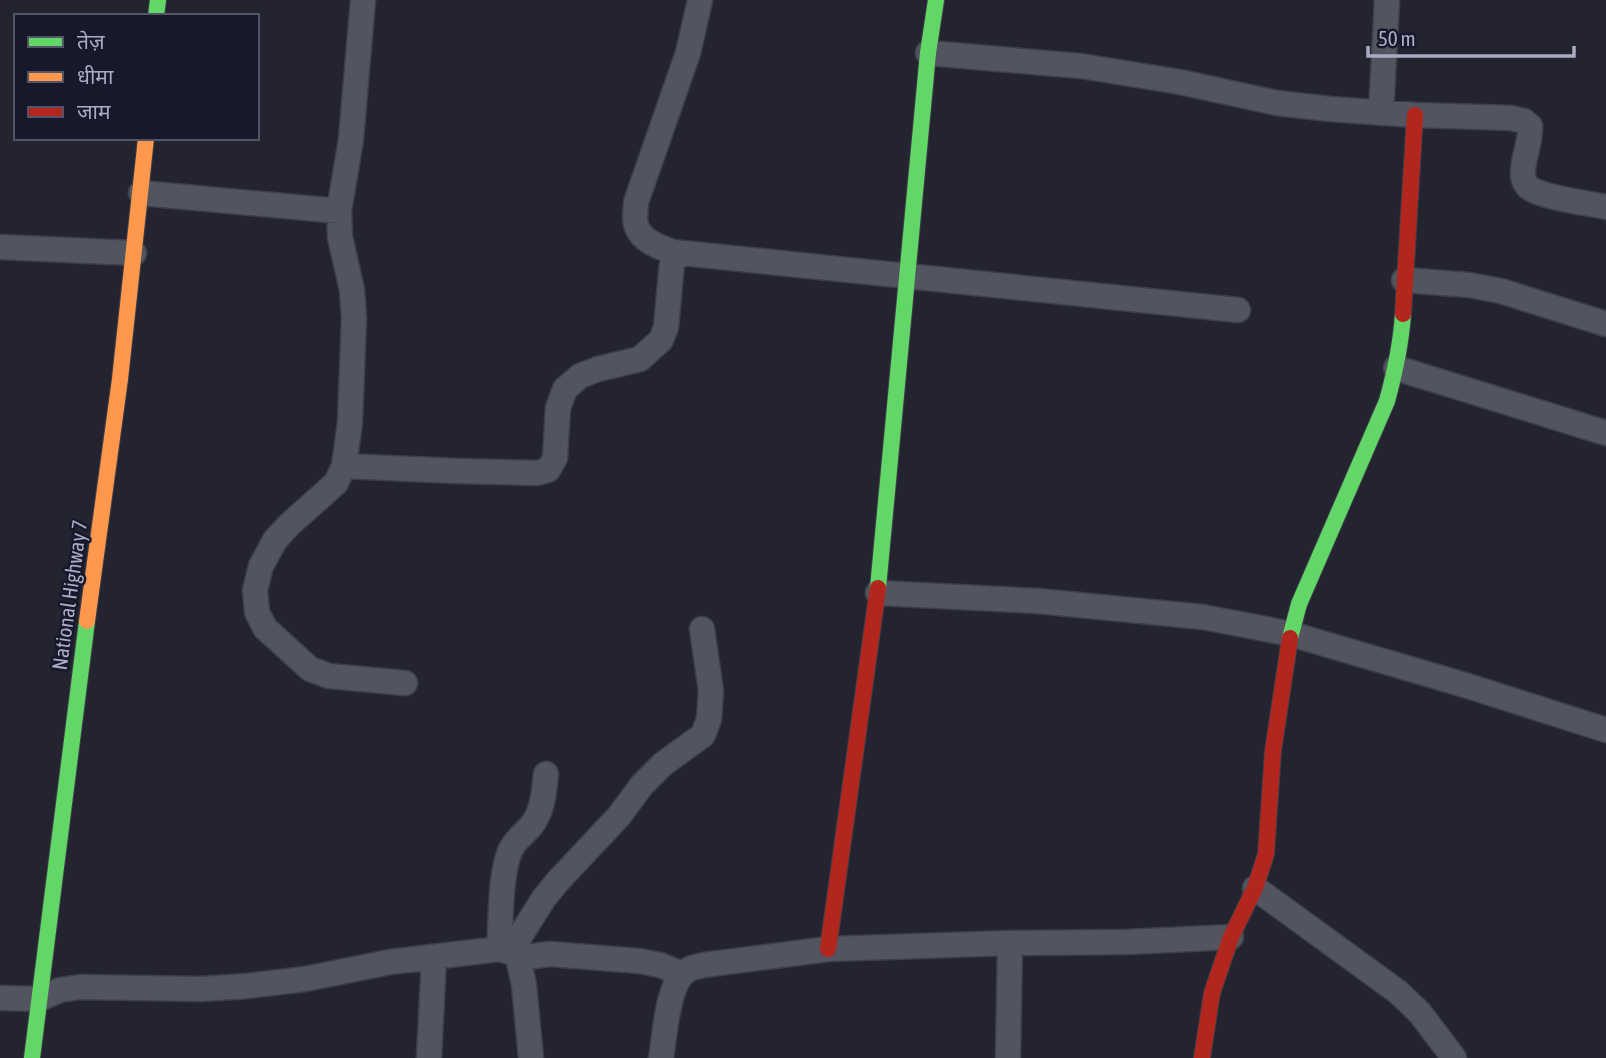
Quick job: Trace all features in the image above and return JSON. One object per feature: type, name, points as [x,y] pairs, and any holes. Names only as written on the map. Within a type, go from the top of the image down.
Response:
[{"type":"street","points":[[363,0],[351,139],[339,211],[340,237],[352,290],[354,318],[350,422],[344,466],[336,483],[275,540],[261,566],[255,590],[257,612],[265,628],[310,669],[329,676],[405,683]]},
{"type":"street","points":[[700,0],[688,53],[636,202],[636,224],[641,234],[655,245],[673,252],[1238,310]]},
{"type":"street","points":[[828,949],[878,593],[928,52],[936,0]]},
{"type":"street","points":[[1381,113],[1387,0]]},
{"type":"street","points":[[928,52],[1081,66],[1180,82],[1276,103],[1381,113],[1491,116],[1524,121],[1530,126],[1531,136],[1523,170],[1523,179],[1529,188],[1552,196],[1606,207]]},
{"type":"street","points":[[1202,1058],[1212,993],[1231,937],[1255,888],[1266,854],[1273,751],[1291,634],[1300,604],[1387,401],[1396,368],[1402,333],[1415,115]]},
{"type":"street","name":"National Highway 7","points":[[32,1058],[120,379],[146,140]]},
{"type":"street","points":[[141,193],[339,211]]},
{"type":"street","points":[[0,247],[134,253]]},
{"type":"street","points":[[344,466],[510,473],[537,473],[548,470],[555,458],[558,408],[565,389],[580,376],[640,359],[661,340],[666,327],[673,252]]},
{"type":"street","points":[[1404,280],[1469,285],[1501,291],[1606,324]]},
{"type":"street","points":[[1396,368],[1606,433]]},
{"type":"street","points":[[878,593],[1038,601],[1190,616],[1291,634],[1606,730]]},
{"type":"street","points":[[509,953],[544,898],[619,816],[642,785],[663,764],[703,736],[709,719],[711,691],[702,629]]},
{"type":"street","points":[[531,1058],[524,985],[509,953],[505,870],[516,840],[532,825],[541,809],[547,774]]},
{"type":"street","points":[[1255,888],[1398,992],[1420,1013],[1454,1058]]},
{"type":"street","points":[[662,1058],[670,1002],[675,988],[682,974],[704,965],[828,949],[1231,937]]},
{"type":"street","points":[[1008,1058],[1010,943]]},
{"type":"street","points":[[0,998],[39,999],[60,990],[80,987],[201,989],[247,986],[306,979],[390,962],[509,953],[639,961],[660,965],[682,974]]},
{"type":"street","points":[[429,1058],[434,958]]},
{"type":"traffic: fast","points":[[156,14],[158,0]]},
{"type":"traffic: fast","points":[[878,588],[928,53],[936,0]]},
{"type":"traffic: fast","points":[[1290,638],[1299,604],[1387,401],[1403,314]]},
{"type":"traffic: fast","points":[[32,1058],[87,621]]},
{"type":"traffic: slow","points":[[87,621],[120,379],[146,140]]},
{"type":"traffic: jam","points":[[1403,314],[1415,115]]},
{"type":"traffic: jam","points":[[828,949],[878,588]]},
{"type":"traffic: jam","points":[[1202,1058],[1212,993],[1231,937],[1255,888],[1266,854],[1273,751],[1290,638]]}]
